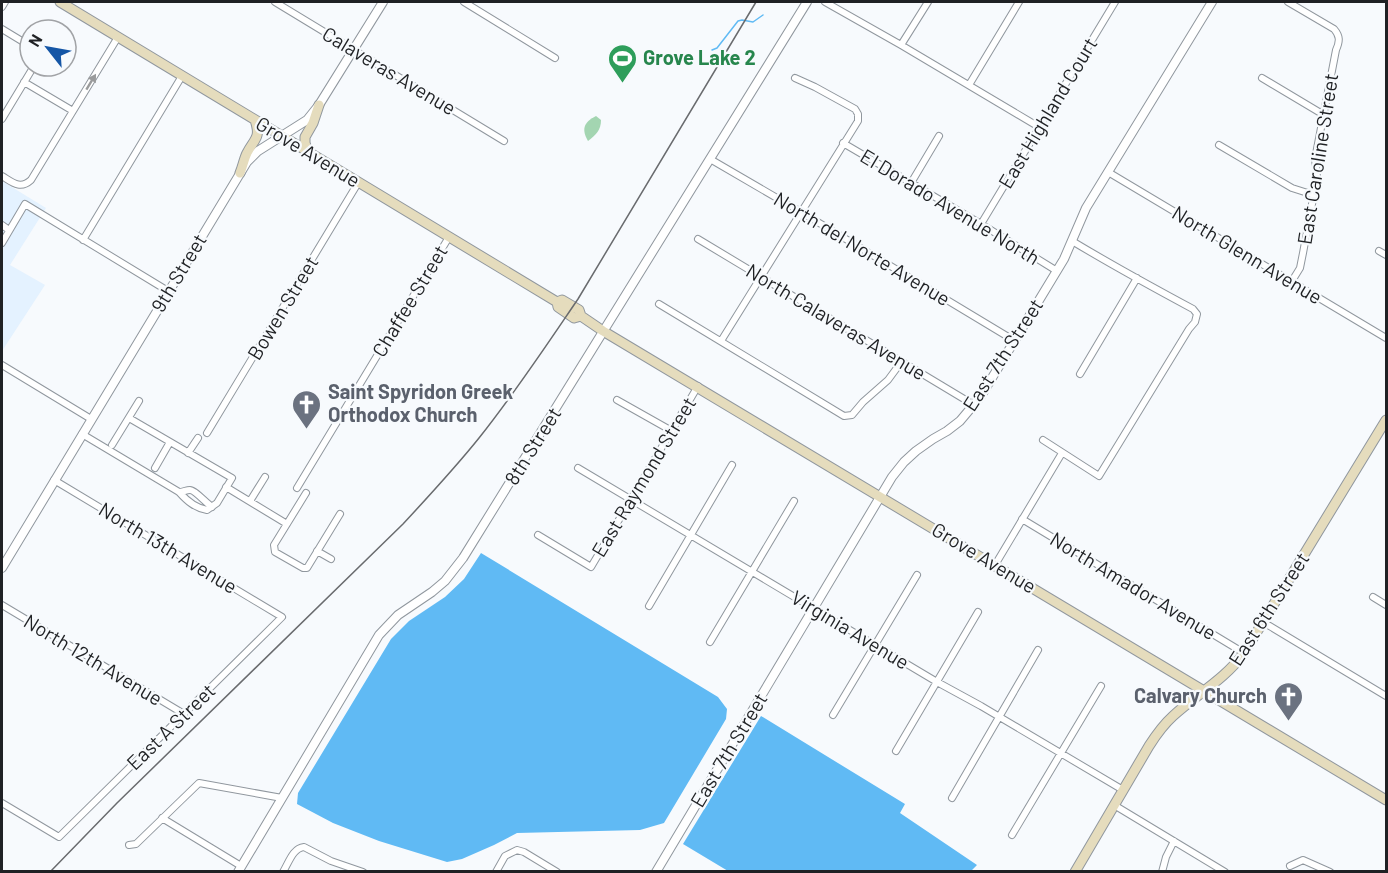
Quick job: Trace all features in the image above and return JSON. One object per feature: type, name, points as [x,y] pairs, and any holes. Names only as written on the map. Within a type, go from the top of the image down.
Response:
[{"type":"main road","name":"Grove Avenue","points":[[60,2],[557,302],[558,307],[574,318],[581,316],[1386,800]]},
{"type":"main road","points":[[308,152],[305,137],[319,105]]},
{"type":"main road","points":[[240,173],[246,154],[257,139],[258,129],[255,120]]},
{"type":"main road","name":"East 6th Street","points":[[1075,872],[1149,746],[1165,724],[1231,670],[1244,653],[1385,424]]},
{"type":"street","points":[[2,7],[5,2]]},
{"type":"street","name":"Calaveras Avenue","points":[[278,2],[504,141]]},
{"type":"street","name":"9th Street","points":[[2,568],[247,162],[258,151],[307,120],[319,105],[383,2]]},
{"type":"street","points":[[464,2],[555,58]]},
{"type":"street","name":"8th Street","points":[[240,869],[379,635],[398,615],[432,592],[456,569],[807,2]]},
{"type":"street","points":[[825,2],[1039,127]]},
{"type":"street","points":[[901,45],[928,2]]},
{"type":"street","points":[[969,85],[1019,2]]},
{"type":"street","name":"East Highland Court","points":[[981,224],[1115,2]]},
{"type":"street","name":"East 7th Street","points":[[656,872],[892,477],[916,451],[960,421],[974,405],[1015,341],[1064,259],[1086,208],[1212,2]]},
{"type":"street","name":"East Caroline Street","points":[[1288,2],[1334,29],[1339,35],[1340,42],[1336,50],[1315,159],[1317,177],[1300,268],[1292,281]]},
{"type":"street","points":[[2,28],[18,38]]},
{"type":"street","points":[[2,176],[17,185],[25,185],[31,180],[118,37]]},
{"type":"street","points":[[83,240],[182,76]]},
{"type":"street","points":[[2,118],[26,78]]},
{"type":"street","points":[[722,341],[858,121],[858,114],[855,110],[795,78]]},
{"type":"street","points":[[1262,78],[1324,115]]},
{"type":"street","points":[[24,82],[73,111]]},
{"type":"street","points":[[911,183],[939,136]]},
{"type":"street","name":"El Dorado Avenue North","points":[[843,143],[1057,271]]},
{"type":"street","points":[[1219,145],[1292,188],[1314,195]]},
{"type":"street","name":"North del Norte Avenue","points":[[710,159],[1015,341]]},
{"type":"street","name":"North Glenn Avenue","points":[[1108,172],[1386,338]]},
{"type":"street","name":"Bowen Street","points":[[207,433],[358,183]]},
{"type":"street","points":[[2,243],[25,204],[168,291]]},
{"type":"street","points":[[2,225],[9,230]]},
{"type":"street","name":"Chaffee Street","points":[[297,488],[448,237]]},
{"type":"street","name":"North Calaveras Avenue","points":[[698,238],[974,405]]},
{"type":"street","points":[[1043,440],[1099,476],[1195,322],[1197,314],[1193,309],[1072,241]]},
{"type":"street","points":[[1379,251],[1386,255]]},
{"type":"street","points":[[1080,374],[1137,278]]},
{"type":"street","points":[[659,304],[844,416],[852,415],[888,380],[902,361]]},
{"type":"street","points":[[2,364],[91,418]]},
{"type":"street","name":"East Raymond Street","points":[[538,535],[591,567],[698,386]]},
{"type":"street","points":[[616,400],[672,431]]},
{"type":"street","points":[[112,445],[139,401]]},
{"type":"street","points":[[82,434],[179,492],[200,509],[207,510],[217,503],[232,478],[129,418]]},
{"type":"street","points":[[188,453],[198,438]]},
{"type":"street","points":[[155,468],[170,442]]},
{"type":"street","points":[[994,565],[1062,453]]},
{"type":"street","points":[[649,606],[732,465]]},
{"type":"street","name":"Virginia Avenue","points":[[578,468],[1123,790]]},
{"type":"street","points":[[250,501],[264,477]]},
{"type":"street","name":"North 13th Avenue","points":[[54,480],[282,617]]},
{"type":"street","points":[[226,487],[287,524]]},
{"type":"street","points":[[179,492],[190,490],[195,492],[212,507]]},
{"type":"street","points":[[306,493],[274,545],[275,552],[307,568],[340,514]]},
{"type":"street","points":[[193,505],[200,498]]},
{"type":"street","points":[[710,642],[794,501]]},
{"type":"street","name":"North Amador Avenue","points":[[1022,519],[1244,653]]},
{"type":"street","points":[[317,551],[331,559]]},
{"type":"street","points":[[833,716],[917,575]]},
{"type":"street","points":[[1373,597],[1386,605]]},
{"type":"street","name":"North 12th Avenue","points":[[2,605],[184,714]]},
{"type":"street","points":[[896,751],[978,612]]},
{"type":"street","name":"East A Street","points":[[2,803],[59,837],[282,617]]},
{"type":"street","points":[[1263,622],[1386,693]]},
{"type":"street","points":[[952,798],[1038,651]]},
{"type":"street","points":[[1012,835],[1101,686]]},
{"type":"street","points":[[129,845],[136,844],[199,783],[282,798]]},
{"type":"street","points":[[1114,805],[1226,872]]},
{"type":"street","points":[[162,818],[240,869]]},
{"type":"street","points":[[1162,872],[1174,841]]},
{"type":"street","points":[[283,872],[296,850],[301,847],[363,872]]},
{"type":"street","points":[[496,872],[505,856],[518,850],[557,872]]},
{"type":"street","points":[[1290,866],[1304,860],[1330,872]]},
{"type":"shaded area","points":[[2,181],[46,208],[10,265],[45,285],[2,351]]},
{"type":"green space","points":[[596,116],[601,120],[600,127],[588,141],[584,129]]},
{"type":"water","points":[[481,553],[718,697],[727,709],[726,719],[664,823],[640,830],[517,833],[462,859],[447,862],[379,841],[333,823],[297,804],[298,793],[391,639],[409,621],[445,597],[464,579]]},
{"type":"water","points":[[761,716],[905,804],[900,813],[977,865],[970,872],[728,871],[683,844]]},
{"type":"waterway","points":[[712,50],[717,48],[738,21],[753,22],[763,15]]},
{"type":"railway","points":[[50,872],[117,803],[403,524],[479,438],[518,387],[578,299],[756,2]]},
{"type":"place","name":"Grove Lake 2","points":[[622,84]]},
{"type":"place","name":"Saint Spyridon Greek Orthodox Church","points":[[307,430]]},
{"type":"place","name":"Calvary Church","points":[[1288,722]]}]
